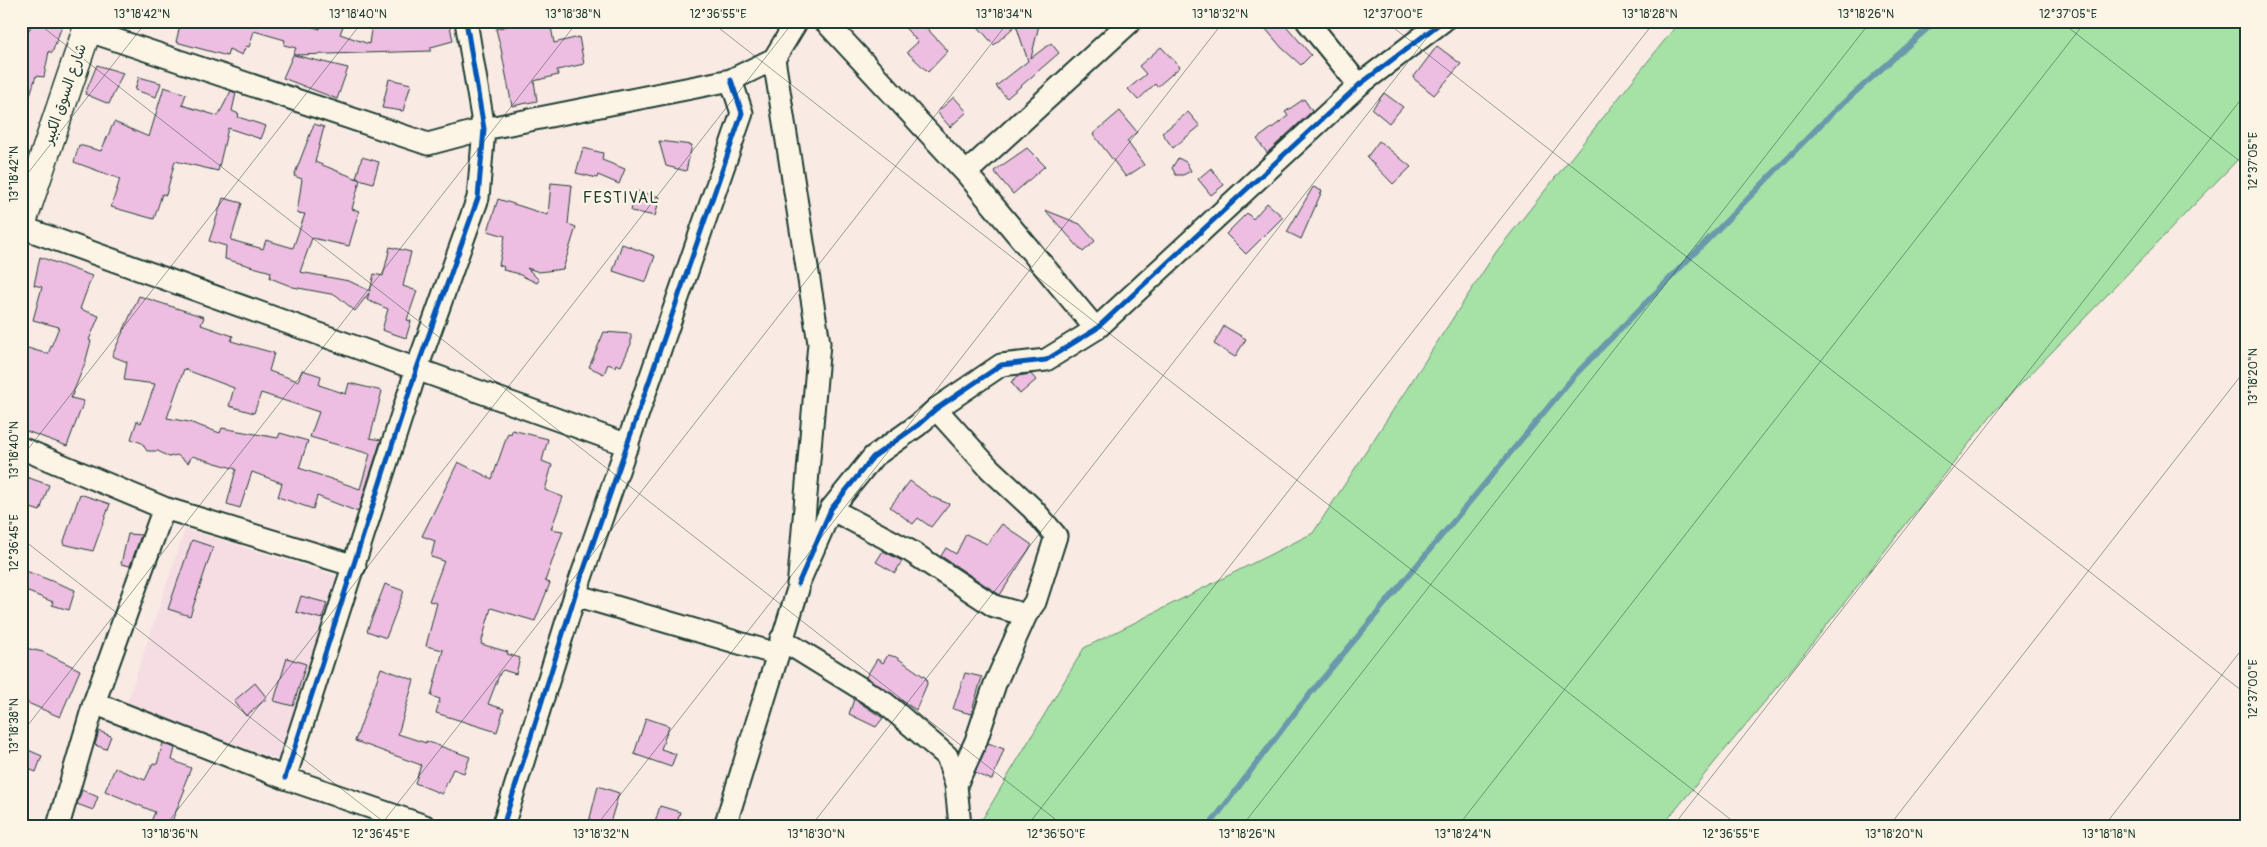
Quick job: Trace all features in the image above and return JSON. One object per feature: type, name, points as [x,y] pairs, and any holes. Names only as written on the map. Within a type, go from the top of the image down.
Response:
[{"type":"street","points":[[286,778],[417,368],[478,198],[484,129],[466,21]]},
{"type":"street","points":[[88,26],[428,144],[484,129],[731,80],[774,59],[797,21]]},
{"type":"street","points":[[825,21],[966,173],[1096,329]]},
{"type":"street","points":[[966,173],[1130,21]]},
{"type":"street","points":[[1307,21],[1358,85]]},
{"type":"street","points":[[725,826],[798,584],[831,510],[873,457],[918,425],[936,409],[1001,365],[1046,360],[1096,329],[1358,85],[1443,21]]},
{"type":"street","name":"شارع السوق الكبير","points":[[21,226],[28,179],[88,26]]},
{"type":"street","points":[[774,59],[819,343],[798,584]]},
{"type":"street","points":[[503,826],[575,595],[742,113],[731,80]]},
{"type":"street","points":[[21,226],[628,445]]},
{"type":"street","points":[[936,409],[990,469],[1032,508],[1056,536],[1035,602],[1026,615],[995,684],[976,741],[956,785]]},
{"type":"street","points":[[21,448],[164,508],[355,566]]},
{"type":"street","points":[[58,826],[94,703],[164,508]]},
{"type":"street","points":[[831,510],[910,551],[994,606],[1026,615]]},
{"type":"street","points":[[575,595],[779,647],[886,704],[947,756],[956,785],[960,826]]},
{"type":"street","points":[[94,703],[286,778],[425,826]]},
{"type":"shaded area","points":[[185,529],[345,579],[285,762],[126,706]]},
{"type":"green space","points":[[1680,21],[2246,21],[2246,151],[1993,413],[1805,653],[1662,826],[955,826],[983,818],[1084,648],[1313,533],[1496,252]]},
{"type":"building","points":[[33,21],[51,21],[62,26],[52,53],[49,51],[44,77],[36,76],[25,111],[21,111],[21,27],[29,30]]},
{"type":"building","points":[[181,21],[292,21],[320,29],[322,21],[345,21],[340,34],[369,44],[372,22],[409,26],[409,21],[449,21],[453,41],[431,47],[431,51],[294,55],[348,68],[337,99],[283,78],[296,48],[284,45],[285,40],[254,31],[249,47],[246,46],[242,55],[229,49],[227,56],[176,42]]},
{"type":"building","points":[[525,21],[550,21],[554,43],[579,37],[584,64],[557,70],[558,75],[534,81],[537,101],[512,106],[496,29]]},
{"type":"building","points":[[899,21],[920,21],[948,51],[928,72],[907,52],[918,42]]},
{"type":"building","points":[[973,21],[1040,21],[1031,58],[1051,43],[1059,53],[1007,98],[996,86],[1028,61],[1016,25],[994,45]]},
{"type":"building","points":[[1259,21],[1282,21],[1311,55],[1301,65],[1282,48]]},
{"type":"building","points":[[1437,46],[1461,64],[1434,95],[1413,78]]},
{"type":"building","points":[[1161,47],[1180,67],[1157,87],[1155,84],[1138,100],[1128,89],[1146,74],[1139,66]]},
{"type":"building","points":[[97,65],[123,73],[109,104],[85,94]]},
{"type":"building","points":[[139,77],[161,83],[156,97],[135,90]]},
{"type":"building","points":[[389,79],[411,84],[403,111],[382,108]]},
{"type":"building","points":[[164,87],[186,94],[182,105],[218,116],[231,91],[236,93],[232,111],[239,114],[238,117],[266,126],[261,139],[228,128],[218,171],[175,161],[166,195],[162,194],[154,219],[111,207],[120,179],[74,162],[79,145],[101,151],[114,122],[149,137]]},
{"type":"building","points":[[1384,93],[1403,107],[1389,123],[1372,109]]},
{"type":"building","points":[[954,97],[967,112],[950,127],[937,112]]},
{"type":"building","points":[[1304,99],[1312,111],[1267,153],[1257,139],[1288,116],[1285,112]]},
{"type":"building","points":[[1120,111],[1137,132],[1127,141],[1144,165],[1126,177],[1093,134]]},
{"type":"building","points":[[1188,112],[1200,126],[1173,148],[1162,133]]},
{"type":"building","points":[[314,124],[324,127],[315,162],[360,180],[352,209],[359,211],[349,246],[312,238],[300,272],[349,281],[370,291],[374,274],[383,276],[390,247],[411,252],[403,286],[417,291],[407,320],[411,321],[406,338],[382,330],[388,309],[367,300],[369,293],[355,311],[336,295],[293,287],[270,278],[271,272],[225,259],[226,246],[209,241],[223,198],[242,203],[231,240],[263,249],[266,240],[293,248],[305,214],[297,213],[302,179],[294,176]]},
{"type":"building","points":[[659,141],[692,145],[686,171],[666,166]]},
{"type":"building","points":[[1379,141],[1411,167],[1393,184],[1367,157]]},
{"type":"building","points":[[583,148],[603,153],[602,160],[625,169],[619,184],[598,175],[597,178],[576,173]]},
{"type":"building","points":[[1027,148],[1045,166],[1013,194],[994,171]]},
{"type":"building","points":[[362,157],[379,162],[373,183],[356,178]]},
{"type":"building","points":[[1178,158],[1186,162],[1191,171],[1183,175],[1176,175],[1172,168]]},
{"type":"building","points":[[1211,168],[1224,185],[1211,195],[1198,179]]},
{"type":"building","points":[[551,183],[572,185],[568,224],[576,227],[563,269],[539,272],[527,268],[539,280],[537,283],[516,273],[503,270],[504,267],[499,265],[505,236],[488,231],[498,199],[548,215]]},
{"type":"building","points":[[1313,187],[1322,191],[1301,239],[1287,232]]},
{"type":"building","points":[[636,191],[660,197],[655,216],[631,211]]},
{"type":"building","points":[[1267,203],[1283,217],[1246,254],[1226,234],[1247,213],[1253,219]]},
{"type":"building","points":[[1045,210],[1080,224],[1095,241],[1083,252]]},
{"type":"building","points":[[622,244],[655,256],[646,282],[613,271]]},
{"type":"building","points":[[40,257],[92,276],[80,309],[99,316],[89,340],[91,341],[85,363],[71,398],[84,401],[67,446],[21,429],[21,346],[48,354],[59,327],[33,320],[42,287],[34,285]]},
{"type":"building","points":[[139,296],[204,317],[201,325],[233,336],[231,341],[274,353],[269,371],[298,381],[302,370],[321,376],[319,385],[346,394],[349,383],[382,391],[370,438],[381,440],[358,512],[317,496],[313,509],[278,497],[282,483],[252,472],[240,508],[227,504],[236,469],[192,456],[188,463],[177,455],[169,457],[158,451],[147,451],[142,443],[131,439],[137,421],[141,423],[155,384],[124,380],[127,362],[112,356]],"holes":[[[184,369],[234,388],[229,406],[254,413],[261,393],[319,412],[310,437],[370,454],[360,489],[299,468],[308,441],[280,433],[278,438],[222,428],[220,433],[189,422],[167,418]]]},
{"type":"building","points":[[1224,326],[1246,339],[1235,357],[1214,344]]},
{"type":"building","points":[[604,332],[631,334],[631,344],[621,366],[616,364],[615,367],[608,364],[604,374],[589,367]]},
{"type":"building","points":[[1031,374],[1036,380],[1020,394],[1011,382],[1018,376]]},
{"type":"building","points":[[512,430],[548,439],[542,461],[552,465],[545,490],[563,497],[551,529],[563,531],[545,581],[550,583],[535,621],[491,608],[481,644],[508,652],[507,654],[520,658],[516,674],[503,670],[500,673],[488,704],[504,709],[497,732],[436,713],[440,699],[431,696],[443,650],[426,646],[437,603],[429,601],[444,561],[431,557],[435,541],[422,536],[458,462],[492,479],[508,433],[511,434]]},
{"type":"building","points":[[21,475],[49,485],[40,511],[21,505]]},
{"type":"building","points":[[910,481],[932,497],[949,504],[931,527],[918,518],[913,524],[890,507]]},
{"type":"building","points":[[80,494],[110,504],[93,551],[63,544]]},
{"type":"building","points":[[1002,524],[1032,545],[1000,595],[941,556],[946,548],[956,554],[966,534],[987,544]]},
{"type":"building","points":[[128,534],[141,535],[130,566],[121,564]]},
{"type":"building","points":[[192,540],[213,547],[190,616],[168,609]]},
{"type":"building","points":[[883,551],[902,561],[895,573],[876,562]]},
{"type":"building","points":[[21,569],[75,590],[69,610],[52,605],[53,602],[21,589]]},
{"type":"building","points":[[385,584],[404,591],[386,638],[367,631]]},
{"type":"building","points":[[301,596],[327,603],[322,619],[296,612]]},
{"type":"building","points":[[21,647],[43,652],[80,670],[60,717],[21,700]]},
{"type":"building","points":[[888,655],[896,657],[926,678],[927,684],[916,710],[866,677],[877,659],[883,663]]},
{"type":"building","points":[[287,658],[306,664],[293,706],[274,701]]},
{"type":"building","points":[[381,668],[414,680],[398,734],[426,743],[426,741],[470,757],[464,773],[453,769],[442,794],[415,783],[421,765],[355,741]]},
{"type":"building","points":[[965,673],[982,677],[971,714],[953,709]]},
{"type":"building","points":[[255,683],[267,698],[246,716],[234,701]]},
{"type":"building","points":[[854,699],[883,718],[876,727],[849,714]]},
{"type":"building","points":[[646,718],[669,726],[661,749],[676,754],[671,767],[634,754]]},
{"type":"building","points":[[99,731],[111,736],[106,749],[95,745]]},
{"type":"building","points":[[163,743],[175,748],[172,760],[191,768],[183,788],[185,789],[170,826],[149,826],[155,812],[105,791],[115,768],[145,780],[153,763],[157,764]]},
{"type":"building","points":[[988,743],[1004,749],[992,780],[975,773]]},
{"type":"building","points":[[21,747],[42,756],[36,772],[21,766]]},
{"type":"building","points":[[598,786],[619,793],[609,826],[588,826]]},
{"type":"building","points":[[82,790],[98,797],[93,810],[77,804]]},
{"type":"building","points":[[660,806],[680,812],[676,826],[654,826]]},
{"type":"waterway","points":[[1209,826],[1300,706],[1575,375],[1833,112],[1936,21]]},
{"type":"cycle path","points":[[285,778],[417,368],[478,198],[484,129],[466,21]]},
{"type":"cycle path","points":[[798,584],[831,509],[873,457],[918,425],[936,409],[1001,365],[1046,360],[1096,329],[1359,85],[1443,21]]},
{"type":"cycle path","points":[[503,826],[575,595],[742,113],[731,80]]},
{"type":"district","name":"FESTIVAL","points":[[621,198]]}]
